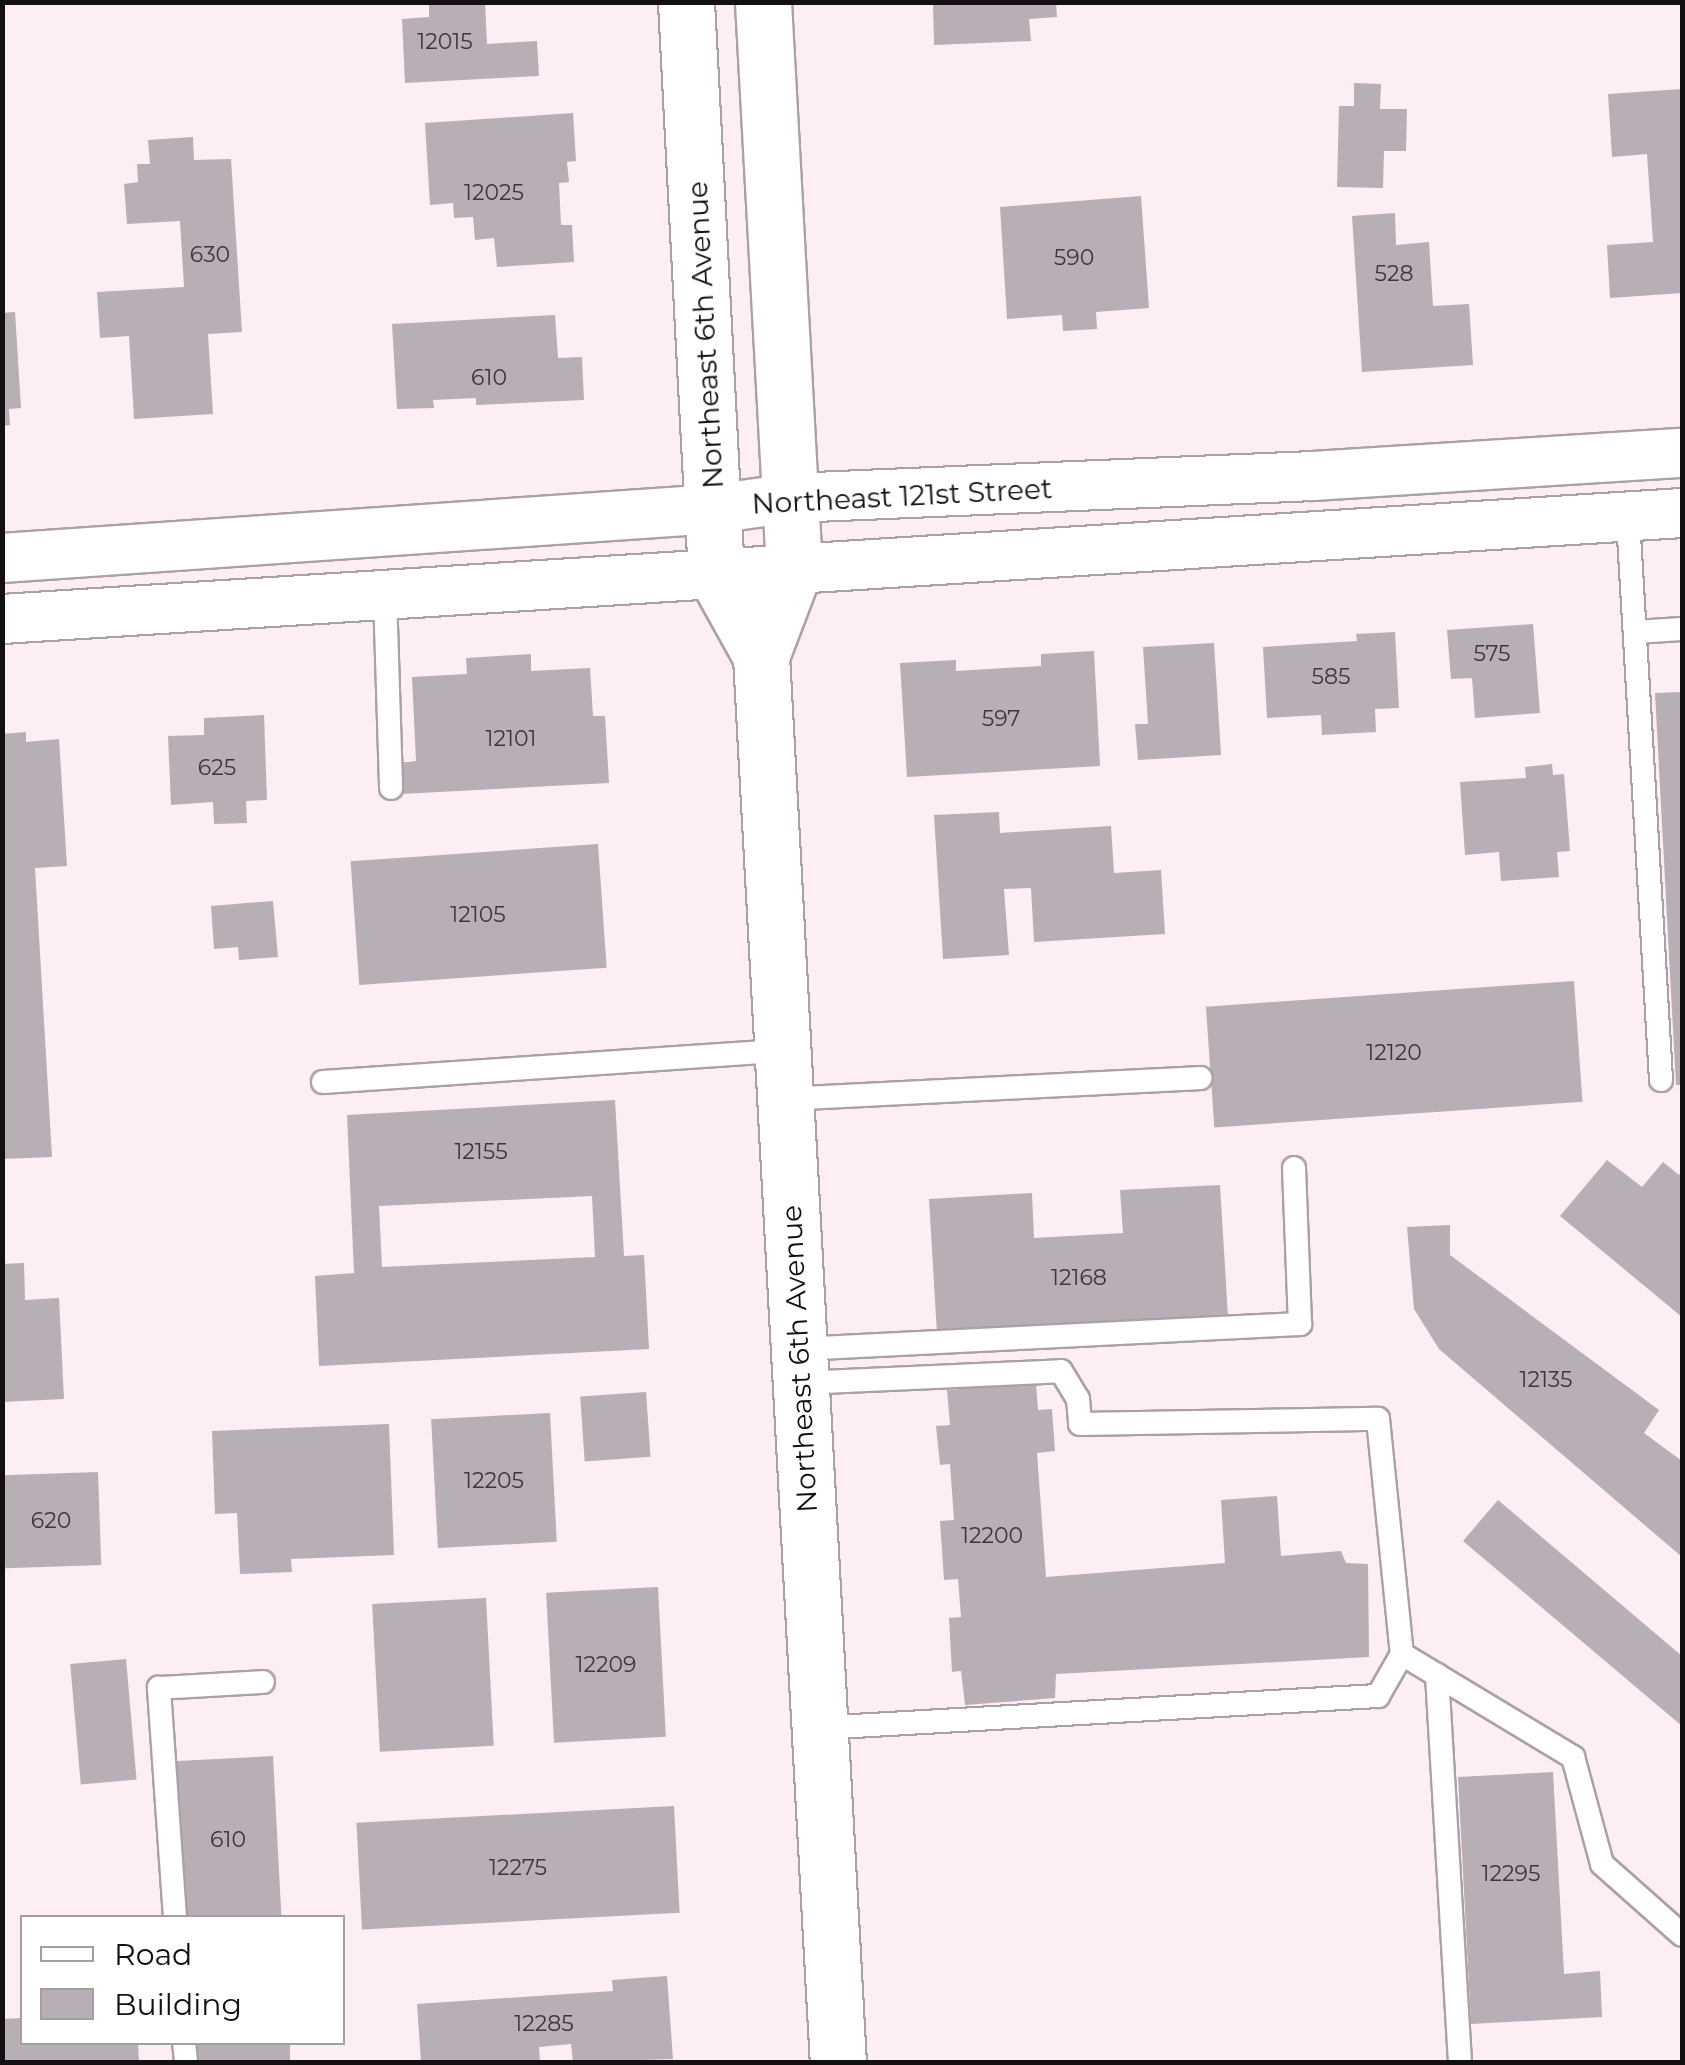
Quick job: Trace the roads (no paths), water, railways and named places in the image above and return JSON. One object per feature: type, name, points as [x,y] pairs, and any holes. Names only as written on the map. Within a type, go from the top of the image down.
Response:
[{"type":"main road","name":"Northeast 6th Avenue","points":[[686,2],[716,575],[761,656]]},
{"type":"main road","name":"Northeast 6th Avenue","points":[[763,2],[794,569],[761,656],[838,2062]]},
{"type":"street","name":"Northeast 121st Street","points":[[2,558],[714,509],[791,498],[1313,476],[1682,453]]},
{"type":"street","points":[[2,620],[1682,513]]},
{"type":"lane","points":[[1628,519],[1661,1080]]},
{"type":"lane","points":[[385,594],[392,788]]},
{"type":"lane","points":[[1635,632],[1682,629]]},
{"type":"lane","points":[[323,1082],[784,1075],[1200,1078]]},
{"type":"lane","points":[[800,1366],[1300,1324],[1294,1168]]},
{"type":"lane","points":[[800,1366],[1061,1372],[1078,1400],[1080,1424],[1378,1419],[1402,1654],[1378,1696],[819,1728]]},
{"type":"lane","points":[[1402,1654],[1573,1757],[1602,1864],[1682,1935]]},
{"type":"lane","points":[[1437,1675],[1460,2062]]},
{"type":"lane","points":[[175,1915],[159,1688],[263,1682]]}]
